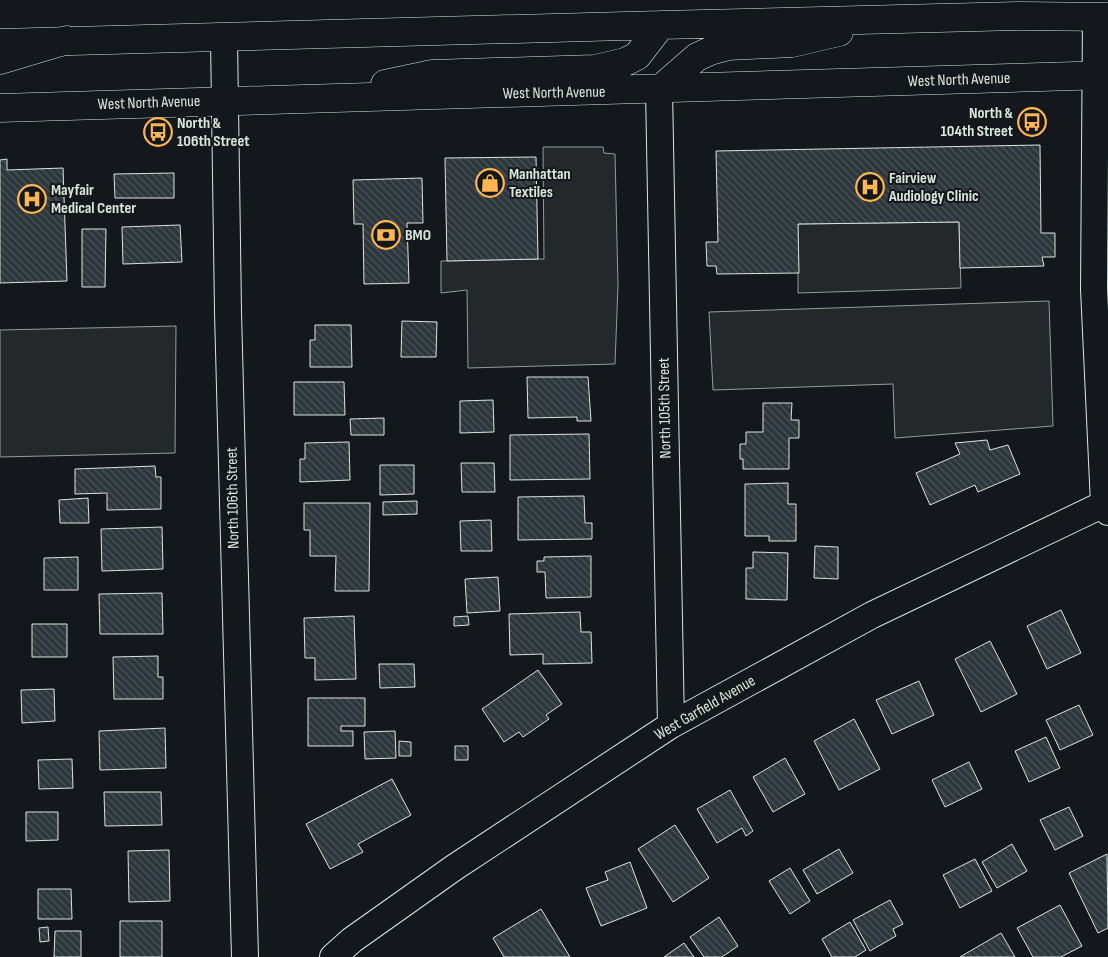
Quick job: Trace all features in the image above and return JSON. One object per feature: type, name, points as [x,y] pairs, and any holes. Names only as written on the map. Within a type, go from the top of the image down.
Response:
[{"type":"main road","points":[[0,43],[661,24],[1102,17]]},
{"type":"main road","points":[[659,90],[697,57],[710,51],[728,46],[792,43],[897,19]]},
{"type":"main road","points":[[320,98],[432,74],[595,69],[625,62],[637,56],[661,24]]},
{"type":"main road","points":[[0,60],[67,40]]},
{"type":"main road","name":"West North Avenue","points":[[0,108],[659,90],[1102,75]]},
{"type":"street","points":[[1102,17],[1102,75],[1094,289],[1106,508]]},
{"type":"street","name":"North 106th Street","points":[[224,38],[245,957]]},
{"type":"street","name":"North 105th Street","points":[[659,90],[670,725]]},
{"type":"street","name":"West Garfield Avenue","points":[[333,957],[352,940],[455,867],[670,725],[872,616],[1106,508]]},
{"type":"shaded area","points":[[543,147],[603,147],[604,153],[615,154],[618,285],[615,364],[468,368],[467,290],[441,293],[441,261],[544,259]]},
{"type":"shaded area","points":[[959,222],[961,288],[798,293],[798,224]]},
{"type":"shaded area","points":[[1049,301],[1053,426],[895,438],[893,384],[713,390],[709,312]]},
{"type":"shaded area","points":[[176,326],[175,453],[0,457],[0,330]]},
{"type":"building","points":[[1040,145],[1041,233],[1055,233],[1055,257],[1042,257],[1044,266],[960,268],[959,222],[798,224],[799,273],[717,274],[716,266],[707,266],[706,242],[718,242],[716,151]]},
{"type":"building","points":[[536,157],[538,259],[447,261],[445,158]]},
{"type":"building","name":"Mayfair Medical Center","points":[[7,159],[7,170],[63,168],[67,281],[0,283],[0,160]]},
{"type":"building","points":[[174,173],[174,198],[115,198],[114,174]]},
{"type":"building","name":"BMO","points":[[422,178],[423,223],[407,223],[409,283],[364,284],[363,224],[354,224],[353,180]]},
{"type":"building","points":[[180,225],[182,262],[123,264],[122,227]]},
{"type":"building","points":[[82,229],[106,229],[105,287],[82,287]]},
{"type":"building","points":[[402,321],[437,322],[436,357],[401,357]]},
{"type":"building","points":[[315,325],[351,325],[352,367],[310,367],[310,340],[315,340]]},
{"type":"building","points":[[527,377],[588,377],[591,421],[577,421],[577,417],[528,418]]},
{"type":"building","points":[[294,382],[344,382],[345,415],[294,415]]},
{"type":"building","points":[[493,400],[494,432],[460,433],[460,401]]},
{"type":"building","points":[[763,403],[792,403],[791,420],[799,420],[799,438],[789,438],[789,469],[743,469],[743,459],[740,459],[740,444],[746,444],[746,432],[763,432]]},
{"type":"building","points":[[384,418],[384,435],[351,435],[350,419]]},
{"type":"building","points":[[589,434],[590,479],[510,480],[510,435]]},
{"type":"building","points":[[987,440],[990,450],[1008,445],[1020,474],[978,492],[975,485],[930,505],[916,473],[960,454],[955,443]]},
{"type":"building","points":[[349,442],[350,480],[300,482],[300,459],[305,459],[305,443]]},
{"type":"building","points":[[461,463],[494,463],[495,492],[462,492]]},
{"type":"building","points":[[380,465],[414,465],[414,494],[380,495]]},
{"type":"building","points":[[155,466],[156,477],[161,477],[161,509],[107,510],[107,493],[75,494],[75,469]]},
{"type":"building","points":[[788,483],[788,504],[796,504],[796,541],[769,541],[769,536],[745,536],[745,484]]},
{"type":"building","points":[[584,496],[585,523],[592,523],[592,539],[518,540],[518,497]]},
{"type":"building","points":[[88,498],[89,523],[60,523],[59,500]]},
{"type":"building","points":[[417,501],[417,514],[383,515],[383,502]]},
{"type":"building","points":[[304,503],[370,503],[369,591],[335,591],[336,556],[310,556],[310,530],[304,530]]},
{"type":"building","points":[[491,520],[492,551],[461,551],[460,521]]},
{"type":"building","points":[[162,527],[163,569],[102,571],[101,529]]},
{"type":"building","points":[[815,546],[838,547],[838,579],[814,578]]},
{"type":"building","points":[[753,552],[788,553],[787,600],[746,599],[746,568],[753,568]]},
{"type":"building","points":[[591,556],[591,597],[546,598],[545,572],[537,572],[537,561],[544,561],[544,557]]},
{"type":"building","points":[[78,557],[78,590],[44,590],[44,558]]},
{"type":"building","points":[[498,577],[500,611],[467,613],[465,579]]},
{"type":"building","points":[[162,593],[163,634],[100,634],[99,594]]},
{"type":"building","points":[[1061,610],[1081,653],[1047,669],[1027,626]]},
{"type":"building","points":[[580,612],[581,632],[591,632],[592,663],[543,664],[543,654],[510,655],[509,614]]},
{"type":"building","points":[[354,616],[356,679],[315,680],[315,658],[305,658],[304,618]]},
{"type":"building","points":[[468,616],[469,625],[454,626],[454,617]]},
{"type":"building","points":[[32,624],[67,624],[67,657],[32,657]]},
{"type":"building","points":[[990,641],[1017,694],[981,712],[955,659]]},
{"type":"building","points":[[158,656],[158,677],[163,677],[163,699],[114,699],[113,657]]},
{"type":"building","points":[[379,664],[414,664],[415,687],[380,688]]},
{"type":"building","points":[[538,670],[562,704],[546,715],[549,719],[523,737],[519,732],[504,742],[482,709]]},
{"type":"building","points":[[919,681],[934,715],[892,734],[876,700]]},
{"type":"building","points":[[54,689],[55,721],[22,723],[21,690]]},
{"type":"building","points":[[308,698],[365,698],[365,726],[341,726],[341,731],[353,731],[353,746],[308,746]]},
{"type":"building","points":[[1079,705],[1093,735],[1060,750],[1046,720]]},
{"type":"building","points":[[854,719],[880,769],[839,790],[814,741]]},
{"type":"building","points":[[165,728],[166,768],[100,770],[99,731]]},
{"type":"building","points":[[395,731],[396,758],[365,759],[364,732]]},
{"type":"building","points":[[1046,737],[1060,768],[1029,782],[1015,751]]},
{"type":"building","points":[[399,741],[411,742],[411,756],[399,756]]},
{"type":"building","points":[[455,746],[468,746],[468,760],[455,760]]},
{"type":"building","points":[[785,758],[805,794],[773,812],[753,777]]},
{"type":"building","points":[[72,759],[73,788],[39,789],[38,760]]},
{"type":"building","points":[[969,762],[982,789],[945,807],[932,780]]},
{"type":"building","points":[[392,779],[411,815],[358,844],[363,852],[330,869],[306,824]]},
{"type":"building","points":[[730,790],[753,831],[746,836],[742,828],[717,843],[697,809]]},
{"type":"building","points":[[104,792],[161,792],[162,825],[105,826]]},
{"type":"building","points":[[1069,807],[1083,836],[1055,850],[1040,820]]},
{"type":"building","points":[[26,812],[58,812],[58,840],[26,841]]},
{"type":"building","points":[[675,825],[709,878],[673,902],[638,849]]},
{"type":"building","points":[[1012,844],[1027,871],[997,888],[982,862]]},
{"type":"building","points":[[839,849],[853,873],[817,894],[803,870]]},
{"type":"building","points":[[169,850],[170,901],[129,902],[128,851]]},
{"type":"building","points":[[1107,854],[1108,928],[1098,933],[1069,873]]},
{"type":"building","points":[[975,859],[992,891],[960,908],[943,875]]},
{"type":"building","points":[[630,862],[647,908],[601,926],[586,888],[608,880],[605,872]]},
{"type":"building","points":[[790,868],[810,901],[790,914],[769,881]]},
{"type":"building","points":[[38,889],[71,889],[72,919],[38,919]]},
{"type":"building","points":[[890,900],[903,924],[893,929],[896,936],[870,951],[853,920]]},
{"type":"building","points":[[1060,905],[1082,946],[1061,957],[1033,957],[1017,928]]},
{"type":"building","points":[[541,909],[570,957],[504,957],[493,938]]},
{"type":"building","points":[[719,917],[738,946],[722,957],[704,957],[690,937]]},
{"type":"building","points":[[120,921],[162,921],[162,957],[120,957]]},
{"type":"building","points":[[850,922],[866,950],[855,957],[832,957],[822,939]]},
{"type":"building","points":[[48,927],[49,941],[40,942],[39,928]]},
{"type":"building","points":[[55,931],[81,931],[81,957],[54,957]]},
{"type":"building","points":[[1001,933],[1015,957],[960,957]]},
{"type":"building","points":[[684,943],[694,957],[664,957]]},
{"type":"place","name":"North & 104th Street","points":[[1032,122]]},
{"type":"place","name":"North & 106th Street","points":[[158,132]]},
{"type":"place","name":"Manhattan Textiles","points":[[490,183]]},
{"type":"place","name":"Fairview Audiology Clinic","points":[[870,187]]},
{"type":"place","name":"Mayfair Medical Center","points":[[32,199]]},
{"type":"place","name":"BMO","points":[[386,235]]}]
